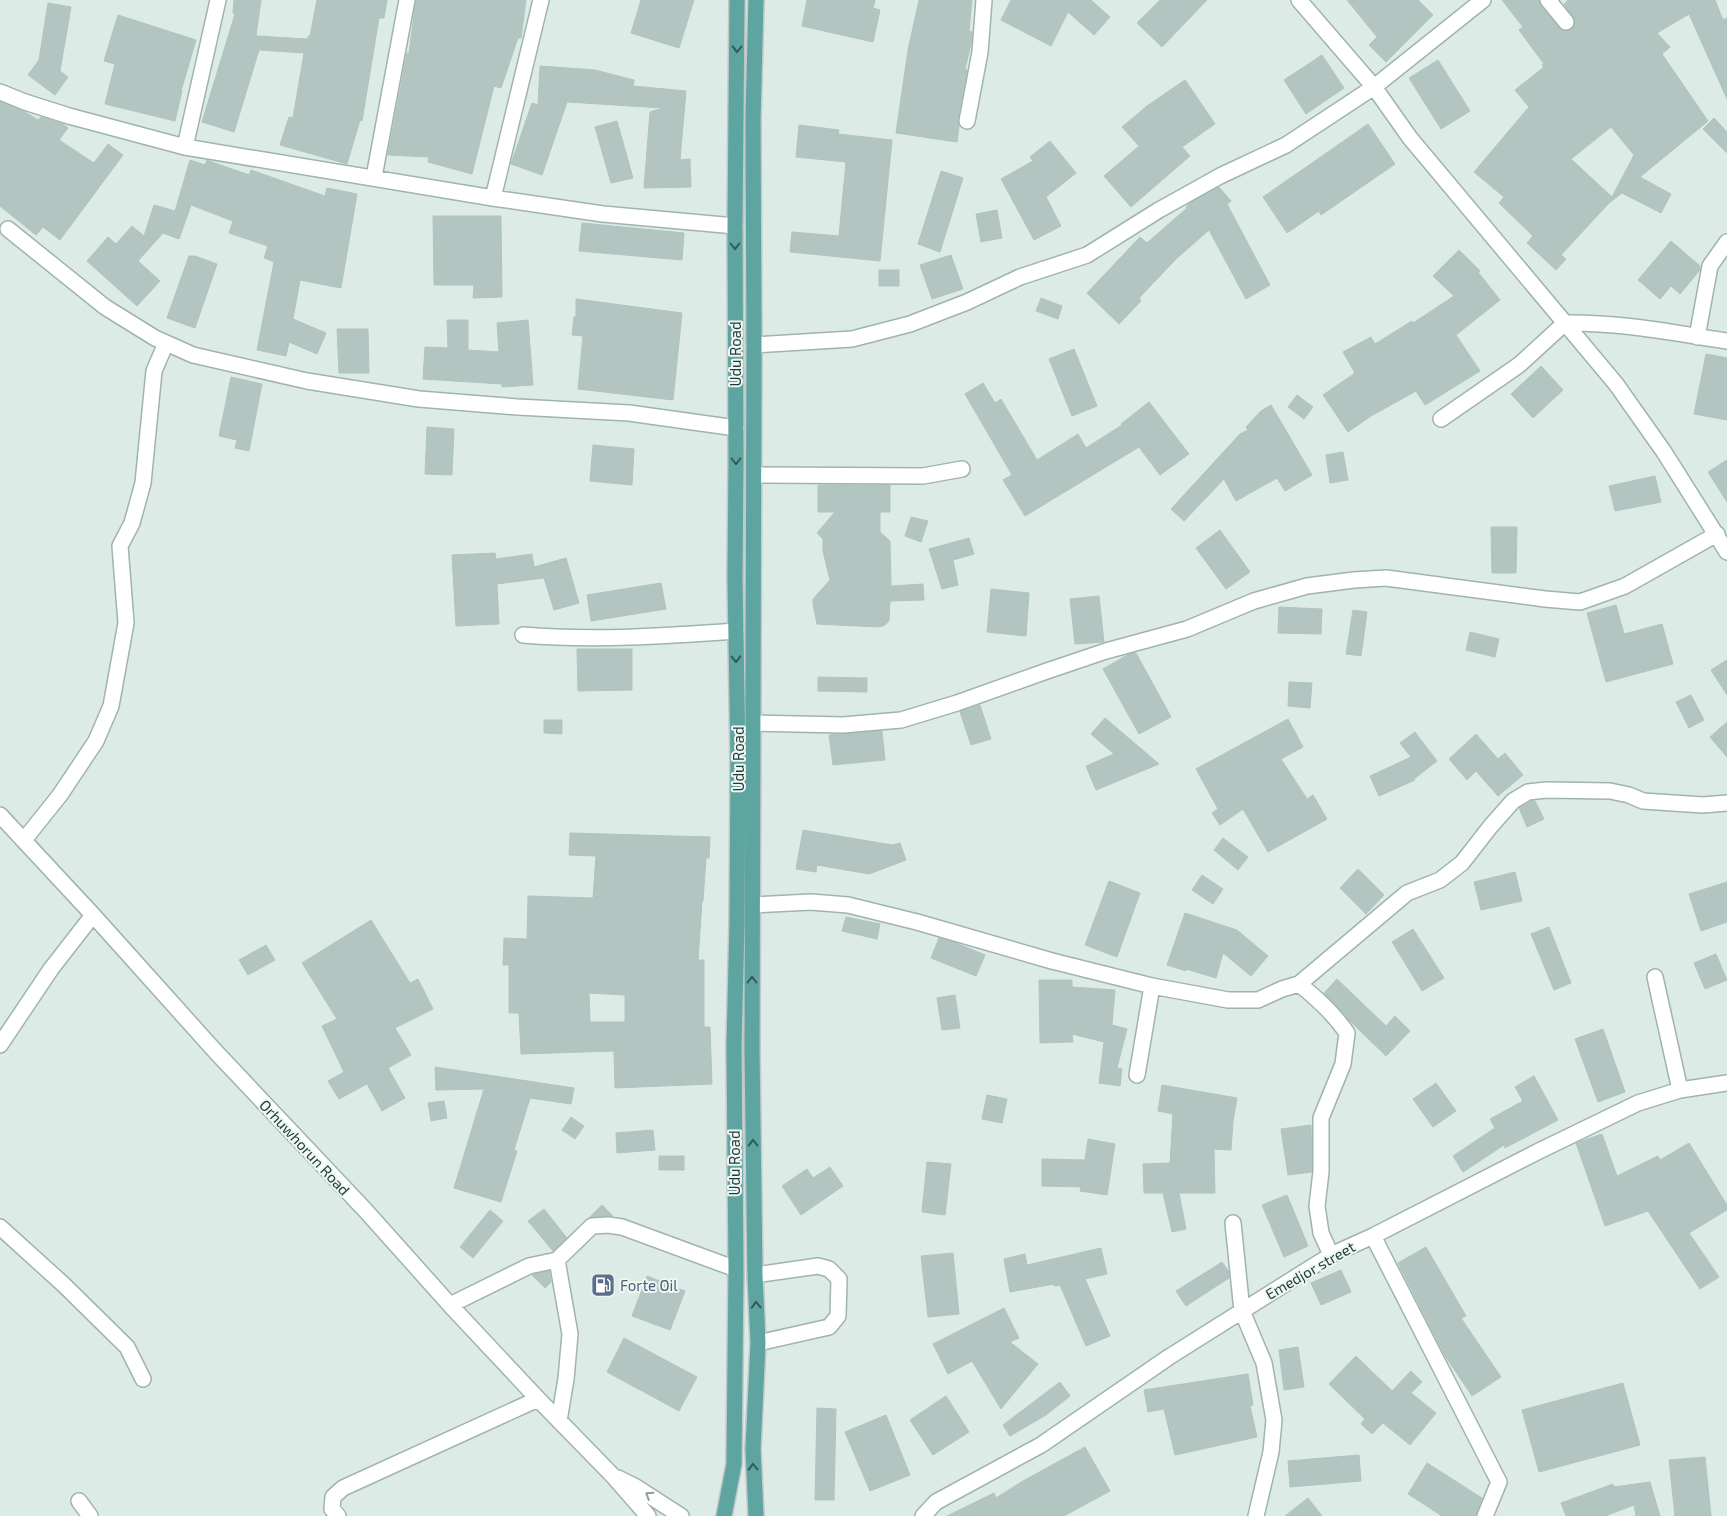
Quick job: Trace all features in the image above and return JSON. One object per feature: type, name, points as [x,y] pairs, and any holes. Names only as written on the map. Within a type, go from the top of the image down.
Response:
[{"type":"main road","name":"Udu Road","points":[[724,1516],[734,1464],[736,1269],[734,1046],[738,758],[735,226],[737,0]]},
{"type":"main road","name":"Udu Road","points":[[756,0],[752,905],[755,1275],[758,1343],[753,1449],[756,1516]]},
{"type":"street","points":[[184,147],[218,0]]},
{"type":"street","points":[[374,178],[407,0]]},
{"type":"street","points":[[493,198],[541,0]]},
{"type":"street","points":[[967,121],[980,52],[984,0]]},
{"type":"street","points":[[1299,0],[1374,87],[1410,138],[1616,384],[1664,452],[1727,552]]},
{"type":"street","points":[[754,345],[852,339],[910,324],[967,302],[1020,277],[1087,255],[1159,210],[1220,176],[1286,145],[1374,87],[1481,0]]},
{"type":"street","points":[[1548,0],[1566,22]]},
{"type":"street","points":[[0,92],[69,116],[184,147],[493,198],[603,214],[735,226]]},
{"type":"street","points":[[8,229],[105,307],[154,338],[193,355],[307,382],[419,399],[629,413],[736,428]]},
{"type":"street","points":[[1697,337],[1710,266],[1727,242]]},
{"type":"street","points":[[1441,418],[1519,364],[1565,323],[1596,322],[1727,341]]},
{"type":"street","points":[[24,840],[60,795],[91,749],[111,706],[126,622],[120,546],[132,523],[143,483],[154,371],[166,343]]},
{"type":"street","points":[[754,475],[923,476],[962,469]]},
{"type":"street","points":[[753,723],[843,725],[901,720],[957,703],[1106,651],[1186,629],[1254,601],[1307,586],[1386,578],[1545,600],[1580,602],[1625,586],[1716,534]]},
{"type":"street","points":[[523,635],[572,638],[644,637],[736,632]]},
{"type":"street","points":[[752,905],[811,902],[848,905],[917,922],[1052,961],[1152,986],[1228,1000],[1258,1000],[1282,989],[1299,984],[1407,893],[1440,880],[1462,863],[1513,801],[1528,792],[1546,790],[1610,791],[1629,795],[1643,801],[1703,805],[1727,803]]},
{"type":"street","name":"Orhuwhorun Road","points":[[0,815],[215,1051],[359,1204],[538,1400],[614,1477],[648,1516]]},
{"type":"street","points":[[0,1045],[51,969],[93,915]]},
{"type":"street","points":[[1655,977],[1680,1090]]},
{"type":"street","points":[[1299,984],[1338,1020],[1347,1033],[1343,1064],[1321,1118],[1321,1172],[1317,1206],[1321,1233],[1330,1255]]},
{"type":"street","points":[[1138,1075],[1152,986]]},
{"type":"street","name":"Emedjor street","points":[[923,1516],[939,1509],[1041,1445],[1170,1357],[1330,1255],[1373,1236],[1629,1108],[1680,1090],[1727,1083]]},
{"type":"street","points":[[1233,1223],[1242,1311],[1264,1363],[1274,1420],[1271,1452],[1256,1516]]},
{"type":"street","points":[[450,1305],[529,1266],[557,1260],[592,1226],[608,1225],[622,1227],[736,1269]]},
{"type":"street","points":[[0,1227],[64,1285],[127,1348],[143,1379]]},
{"type":"street","points":[[1373,1236],[1499,1482],[1485,1516]]},
{"type":"street","points":[[557,1260],[570,1334],[566,1379],[559,1421]]},
{"type":"street","points":[[755,1275],[818,1266],[829,1269],[839,1280],[838,1316],[829,1327],[758,1343]]},
{"type":"street","points":[[338,1516],[332,1509],[333,1497],[343,1488],[538,1400]]},
{"type":"street","name":"Orhuwhorun Road","points":[[614,1477],[636,1487],[681,1516]]},
{"type":"street","points":[[79,1501],[90,1516]]},
{"type":"building","points":[[234,0],[261,0],[256,36],[308,39],[317,0],[387,0],[384,18],[379,18],[362,121],[360,120],[347,164],[280,145],[289,117],[293,118],[304,53],[259,50],[234,132],[202,122],[235,14],[233,13]]},
{"type":"building","points":[[416,0],[526,0],[521,38],[518,38],[501,88],[494,86],[472,174],[428,162],[429,157],[388,155],[407,53],[409,53]]},
{"type":"building","points":[[641,0],[694,0],[679,48],[631,33]]},
{"type":"building","points":[[807,0],[875,0],[873,8],[880,10],[873,42],[802,26]]},
{"type":"building","points":[[919,0],[972,0],[969,31],[972,32],[972,40],[965,69],[967,70],[958,119],[957,142],[896,133],[908,50]]},
{"type":"building","points":[[1011,0],[1091,0],[1110,17],[1094,35],[1068,12],[1051,46],[1001,20]]},
{"type":"building","points":[[1160,0],[1207,0],[1162,47],[1137,23]]},
{"type":"building","points":[[1347,0],[1418,0],[1433,15],[1386,62],[1369,45],[1377,37]]},
{"type":"building","points":[[1502,0],[1539,0],[1541,6],[1559,28],[1567,31],[1572,29],[1575,21],[1564,4],[1568,0],[1715,0],[1723,20],[1727,18],[1727,99],[1689,14],[1657,33],[1670,47],[1662,54],[1708,121],[1640,177],[1671,194],[1661,213],[1622,193],[1609,203],[1561,255],[1566,259],[1556,270],[1527,243],[1533,236],[1499,203],[1504,197],[1474,172],[1529,107],[1515,90],[1544,67],[1542,65],[1544,64],[1519,30],[1523,27]],"holes":[[[1611,127],[1634,155],[1612,197],[1571,159]]]},
{"type":"building","points":[[48,3],[71,7],[60,71],[68,77],[55,95],[28,75],[39,60]]},
{"type":"building","points":[[118,15],[196,40],[181,91],[175,121],[105,104],[115,64],[104,61]]},
{"type":"building","points":[[1322,55],[1344,88],[1306,114],[1284,80]]},
{"type":"building","points":[[1438,60],[1470,111],[1441,129],[1409,78]]},
{"type":"building","points":[[540,66],[595,70],[634,80],[633,86],[686,91],[680,160],[690,159],[691,187],[644,188],[650,112],[663,108],[567,102],[542,175],[511,164],[532,103],[538,105]]},
{"type":"building","points":[[1185,80],[1215,124],[1182,147],[1190,156],[1131,207],[1104,176],[1139,146],[1122,127],[1147,106]]},
{"type":"building","points":[[0,102],[25,112],[38,120],[41,117],[63,124],[68,128],[59,140],[94,163],[108,144],[123,155],[60,240],[43,227],[36,235],[0,206]]},
{"type":"building","points":[[1714,118],[1727,132],[1727,153],[1703,129]]},
{"type":"building","points":[[617,121],[633,178],[611,183],[595,127]]},
{"type":"building","points":[[1368,124],[1395,164],[1321,215],[1319,211],[1287,233],[1263,197]]},
{"type":"building","points":[[799,125],[839,130],[838,134],[892,140],[880,261],[790,252],[792,232],[839,236],[846,162],[796,157]]},
{"type":"building","points":[[1050,141],[1076,173],[1046,197],[1061,226],[1034,240],[1001,179],[1033,161],[1030,157]]},
{"type":"building","points":[[190,160],[205,165],[207,160],[249,175],[251,170],[325,196],[327,188],[357,194],[341,288],[300,280],[293,319],[326,333],[317,354],[289,342],[286,356],[257,350],[274,262],[264,258],[268,246],[229,233],[233,221],[191,205],[179,239],[163,233],[138,261],[160,281],[137,306],[87,261],[108,237],[116,244],[132,226],[144,236],[154,205],[175,211]]},
{"type":"building","points":[[941,171],[963,178],[940,252],[918,244]]},
{"type":"building","points":[[1219,187],[1231,201],[1227,204],[1270,285],[1246,299],[1209,230],[1176,259],[1139,298],[1141,301],[1119,324],[1087,293],[1140,237],[1147,243],[1187,208],[1190,203]]},
{"type":"building","points":[[997,210],[1002,238],[981,242],[976,214]]},
{"type":"building","points":[[433,216],[501,216],[502,297],[473,298],[474,285],[434,285]]},
{"type":"building","points":[[582,223],[684,233],[682,260],[579,251]]},
{"type":"building","points":[[1671,241],[1700,266],[1700,270],[1680,294],[1671,286],[1660,299],[1638,280]]},
{"type":"building","points":[[1459,250],[1480,271],[1478,272],[1500,300],[1456,335],[1480,371],[1425,405],[1416,391],[1371,416],[1348,432],[1323,395],[1355,373],[1343,352],[1371,337],[1375,344],[1412,321],[1413,323],[1454,296],[1433,276]]},
{"type":"building","points":[[951,255],[963,289],[932,299],[920,265]]},
{"type":"building","points":[[189,256],[195,256],[217,264],[195,328],[167,318]]},
{"type":"building","points":[[879,270],[899,270],[899,286],[879,286]]},
{"type":"building","points":[[1041,298],[1062,306],[1058,319],[1036,311]]},
{"type":"building","points":[[576,299],[682,313],[673,400],[578,389],[583,336],[572,335],[574,317],[576,317]]},
{"type":"building","points":[[447,320],[468,320],[468,350],[499,352],[497,323],[528,320],[533,385],[502,387],[502,384],[423,379],[425,347],[448,348]]},
{"type":"building","points":[[337,329],[368,329],[369,373],[339,373]]},
{"type":"building","points":[[1074,349],[1097,406],[1072,416],[1049,359]]},
{"type":"building","points":[[1706,354],[1727,358],[1727,420],[1694,414]]},
{"type":"building","points":[[1541,366],[1563,390],[1533,418],[1511,394]]},
{"type":"building","points":[[231,377],[262,384],[249,451],[235,448],[237,440],[219,436]]},
{"type":"building","points":[[983,383],[995,403],[1001,399],[1037,460],[1078,434],[1086,448],[1122,425],[1149,402],[1189,454],[1160,475],[1139,447],[1025,516],[1003,480],[1012,475],[965,394]]},
{"type":"building","points":[[1297,395],[1313,407],[1304,419],[1288,407]]},
{"type":"building","points":[[1271,405],[1312,475],[1285,491],[1277,478],[1236,501],[1224,479],[1184,521],[1171,509],[1240,434],[1248,430],[1246,427],[1261,411]]},
{"type":"building","points":[[427,427],[454,429],[452,475],[425,474]]},
{"type":"building","points":[[593,445],[634,449],[632,485],[590,481]]},
{"type":"building","points":[[1343,452],[1348,480],[1330,483],[1326,455]]},
{"type":"building","points":[[1727,460],[1727,502],[1708,472]]},
{"type":"building","points":[[1655,476],[1661,502],[1615,511],[1609,486]]},
{"type":"building","points":[[818,485],[890,485],[890,512],[880,512],[880,532],[890,541],[891,586],[923,584],[924,600],[890,601],[889,621],[879,627],[817,624],[813,599],[830,580],[823,551],[823,539],[817,533],[835,512],[818,512]]},
{"type":"building","points":[[911,517],[928,521],[921,542],[905,536]]},
{"type":"building","points":[[1491,527],[1517,527],[1516,573],[1492,573]]},
{"type":"building","points":[[1220,530],[1250,572],[1226,589],[1196,548]]},
{"type":"building","points":[[969,538],[974,554],[953,560],[958,585],[942,589],[929,549]]},
{"type":"building","points":[[495,553],[496,559],[532,554],[534,567],[566,558],[579,603],[554,610],[544,578],[497,584],[499,624],[456,626],[452,555]]},
{"type":"building","points":[[661,583],[666,609],[591,621],[587,595]]},
{"type":"building","points":[[991,589],[1029,593],[1026,636],[987,632]]},
{"type":"building","points":[[1099,596],[1104,642],[1075,644],[1070,599]]},
{"type":"building","points":[[1616,605],[1624,634],[1662,624],[1673,664],[1606,682],[1587,613]]},
{"type":"building","points":[[1279,607],[1322,609],[1321,634],[1278,633]]},
{"type":"building","points":[[1353,610],[1367,612],[1361,656],[1346,654]]},
{"type":"building","points":[[1470,632],[1499,639],[1495,657],[1466,650]]},
{"type":"building","points":[[577,649],[632,649],[632,690],[578,691]]},
{"type":"building","points":[[1136,653],[1171,717],[1139,734],[1103,669],[1129,654]]},
{"type":"building","points":[[1727,660],[1727,695],[1711,670]]},
{"type":"building","points":[[818,677],[867,678],[867,692],[818,691]]},
{"type":"building","points":[[1289,682],[1312,683],[1310,708],[1288,706]]},
{"type":"building","points":[[1691,695],[1704,720],[1689,728],[1676,702]]},
{"type":"building","points":[[980,705],[991,739],[971,745],[960,712]]},
{"type":"building","points":[[1105,718],[1159,764],[1096,790],[1086,766],[1114,754],[1091,734]]},
{"type":"building","points":[[1288,719],[1303,747],[1281,759],[1307,799],[1313,795],[1327,819],[1268,852],[1243,809],[1220,825],[1212,813],[1218,809],[1196,769]]},
{"type":"building","points":[[544,720],[562,720],[562,734],[544,733]]},
{"type":"building","points":[[1727,722],[1727,757],[1710,737]]},
{"type":"building","points":[[882,731],[885,760],[833,765],[829,735]]},
{"type":"building","points":[[1415,732],[1437,761],[1415,780],[1379,796],[1370,776],[1411,757],[1400,743]]},
{"type":"building","points":[[1476,734],[1498,759],[1505,753],[1523,775],[1498,796],[1476,771],[1467,780],[1449,759]]},
{"type":"building","points":[[1531,801],[1535,801],[1544,819],[1527,827],[1519,808]]},
{"type":"building","points":[[803,830],[892,845],[900,843],[906,860],[869,874],[817,865],[816,872],[796,869]]},
{"type":"building","points":[[570,833],[710,837],[709,858],[706,858],[698,960],[704,960],[704,1027],[710,1027],[712,1084],[615,1088],[614,1051],[521,1054],[519,1013],[509,1013],[509,965],[503,965],[504,938],[527,939],[528,896],[593,898],[596,856],[569,855]],"holes":[[[589,993],[625,995],[625,1022],[590,1022]]]},
{"type":"building","points":[[1223,838],[1248,857],[1238,870],[1214,850]]},
{"type":"building","points":[[1358,869],[1384,895],[1366,914],[1340,888]]},
{"type":"building","points":[[1515,872],[1522,901],[1481,910],[1474,882]]},
{"type":"building","points":[[1202,875],[1223,889],[1213,904],[1192,890]]},
{"type":"building","points":[[1109,881],[1140,893],[1117,957],[1085,945]]},
{"type":"building","points":[[1727,882],[1727,922],[1701,931],[1689,894]]},
{"type":"building","points":[[1185,913],[1237,930],[1268,956],[1251,976],[1223,953],[1216,978],[1167,965]]},
{"type":"building","points":[[846,917],[880,924],[877,939],[842,931]]},
{"type":"building","points":[[371,920],[410,983],[418,979],[433,1009],[395,1028],[411,1055],[388,1068],[405,1098],[382,1111],[367,1084],[339,1099],[328,1081],[344,1072],[322,1026],[337,1019],[302,963]]},
{"type":"building","points":[[1549,927],[1571,983],[1554,990],[1531,934]]},
{"type":"building","points":[[1413,929],[1444,978],[1422,991],[1392,942]]},
{"type":"building","points":[[939,938],[985,955],[976,976],[931,958]]},
{"type":"building","points":[[266,945],[275,960],[248,975],[239,960]]},
{"type":"building","points":[[1716,954],[1727,980],[1705,989],[1694,963]]},
{"type":"building","points":[[1337,979],[1386,1026],[1395,1016],[1410,1031],[1386,1056],[1324,993]]},
{"type":"building","points":[[1039,980],[1072,980],[1072,987],[1115,990],[1112,1025],[1127,1029],[1117,1068],[1122,1069],[1120,1086],[1099,1083],[1104,1042],[1072,1034],[1073,1042],[1040,1043]]},
{"type":"building","points":[[955,995],[960,1028],[942,1030],[937,998]]},
{"type":"building","points":[[1603,1029],[1625,1092],[1598,1102],[1575,1039]]},
{"type":"building","points":[[435,1067],[574,1088],[571,1104],[530,1098],[514,1150],[517,1151],[501,1202],[454,1188],[484,1089],[436,1090]]},
{"type":"building","points":[[1534,1076],[1558,1120],[1505,1148],[1504,1145],[1463,1172],[1453,1156],[1495,1128],[1490,1119],[1523,1101],[1515,1087]]},
{"type":"building","points":[[1436,1083],[1456,1111],[1433,1127],[1413,1099]]},
{"type":"building","points":[[1162,1085],[1237,1098],[1231,1150],[1214,1149],[1215,1193],[1179,1193],[1186,1229],[1172,1232],[1163,1193],[1144,1193],[1143,1164],[1170,1163],[1173,1114],[1158,1111]]},
{"type":"building","points":[[987,1095],[1007,1099],[1002,1123],[982,1119]]},
{"type":"building","points":[[444,1101],[447,1118],[431,1121],[428,1103]]},
{"type":"building","points":[[571,1117],[584,1126],[575,1139],[562,1130]]},
{"type":"building","points":[[1311,1125],[1312,1172],[1288,1175],[1281,1129]]},
{"type":"building","points":[[653,1130],[655,1150],[617,1153],[616,1133]]},
{"type":"building","points":[[1602,1134],[1617,1176],[1658,1156],[1660,1160],[1689,1143],[1727,1205],[1727,1210],[1689,1233],[1719,1277],[1700,1289],[1648,1211],[1605,1226],[1576,1143]]},
{"type":"building","points":[[1088,1139],[1115,1144],[1107,1195],[1080,1191],[1081,1187],[1042,1186],[1042,1159],[1085,1160]]},
{"type":"building","points":[[659,1156],[684,1156],[684,1170],[659,1170]]},
{"type":"building","points":[[927,1162],[951,1164],[945,1215],[922,1212]]},
{"type":"building","points":[[830,1167],[843,1186],[801,1215],[782,1186],[807,1169],[813,1178]]},
{"type":"building","points":[[1287,1195],[1308,1246],[1284,1257],[1262,1205]]},
{"type":"building","points":[[602,1205],[613,1216],[589,1218]]},
{"type":"building","points":[[544,1209],[567,1238],[553,1251],[528,1221]]},
{"type":"building","points":[[490,1210],[503,1221],[473,1258],[460,1247]]},
{"type":"building","points":[[1426,1247],[1466,1316],[1461,1318],[1501,1377],[1472,1396],[1444,1354],[1398,1263]]},
{"type":"building","points":[[1101,1248],[1107,1274],[1085,1279],[1110,1336],[1086,1346],[1060,1285],[1054,1286],[1054,1284],[1010,1292],[1004,1259],[1025,1254],[1027,1265]]},
{"type":"building","points":[[953,1253],[959,1314],[928,1317],[921,1256]]},
{"type":"building","points":[[1222,1262],[1229,1272],[1229,1278],[1186,1306],[1176,1291]]},
{"type":"building","points":[[1341,1270],[1351,1292],[1321,1305],[1311,1283]]},
{"type":"building","points":[[549,1271],[551,1282],[545,1288],[532,1275]]},
{"type":"building","points":[[647,1276],[685,1291],[670,1330],[632,1316]]},
{"type":"building","points":[[1004,1308],[1019,1338],[1010,1342],[1038,1364],[1001,1409],[972,1361],[948,1374],[933,1344]]},
{"type":"building","points":[[624,1338],[697,1377],[679,1411],[607,1372]]},
{"type":"building","points":[[1298,1347],[1304,1387],[1284,1390],[1279,1350]]},
{"type":"building","points":[[1356,1356],[1392,1391],[1411,1371],[1422,1382],[1411,1393],[1436,1413],[1410,1445],[1383,1423],[1372,1434],[1361,1424],[1365,1419],[1329,1384]]},
{"type":"building","points":[[1248,1374],[1253,1405],[1250,1406],[1257,1437],[1175,1455],[1164,1409],[1148,1412],[1144,1390]]},
{"type":"building","points":[[1060,1382],[1070,1396],[1046,1415],[1010,1436],[1003,1425]]},
{"type":"building","points":[[1623,1383],[1640,1445],[1539,1472],[1522,1410]]},
{"type":"building","points":[[946,1396],[969,1432],[933,1455],[910,1420]]},
{"type":"building","points":[[817,1408],[836,1409],[834,1500],[815,1500]]},
{"type":"building","points":[[886,1415],[910,1475],[870,1491],[845,1432]]},
{"type":"building","points":[[1085,1447],[1110,1491],[1064,1516],[947,1516],[994,1493],[996,1498]]},
{"type":"building","points":[[1359,1455],[1361,1481],[1290,1487],[1288,1461]]},
{"type":"building","points":[[1705,1457],[1711,1516],[1675,1516],[1669,1460]]},
{"type":"building","points":[[1427,1463],[1482,1498],[1476,1516],[1442,1516],[1408,1494]]},
{"type":"building","points":[[1650,1482],[1660,1516],[1636,1516],[1634,1505],[1605,1516],[1566,1516],[1561,1503],[1613,1484],[1614,1487]]},
{"type":"building","points":[[1308,1498],[1322,1516],[1285,1516]]},
{"type":"place","name":"Forte Oil","points":[[603,1285]]}]
